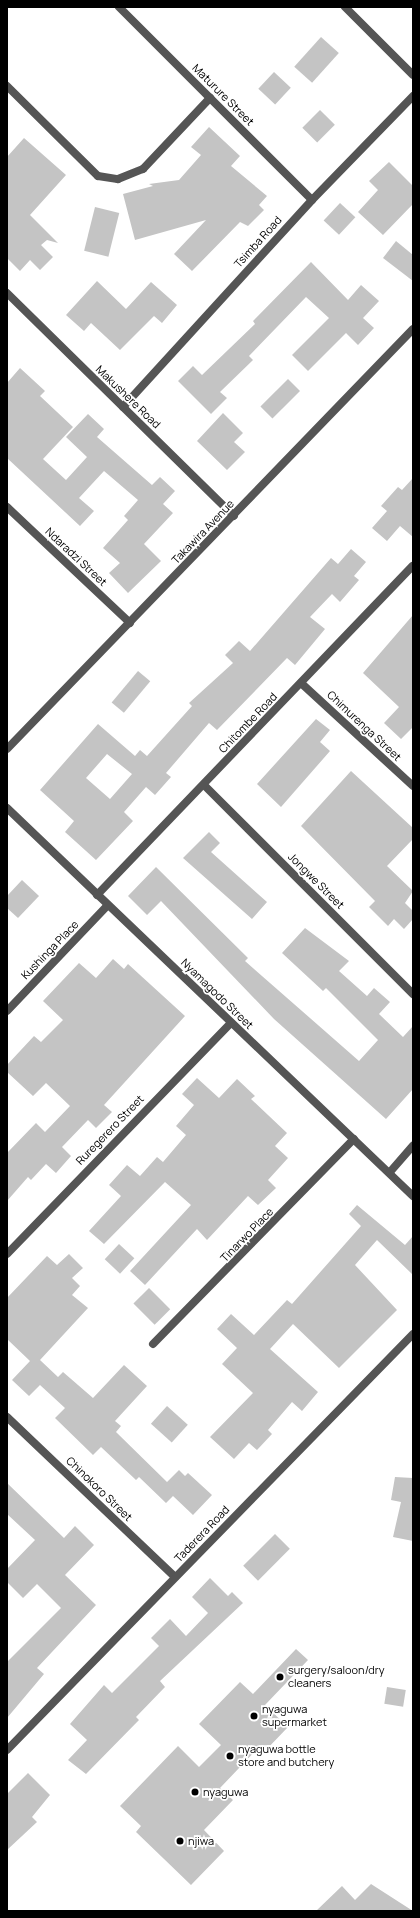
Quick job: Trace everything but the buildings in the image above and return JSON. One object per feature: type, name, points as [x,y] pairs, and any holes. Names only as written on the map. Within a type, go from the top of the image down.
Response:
[{"type":"street","name":"Maturure Street","points":[[119,7],[312,200]]},
{"type":"street","points":[[345,7],[413,75]]},
{"type":"street","points":[[7,86],[98,176],[118,180],[143,168],[210,98]]},
{"type":"street","name":"Tsimba Road","points":[[123,407],[312,200],[413,96]]},
{"type":"street","name":"Makushere Road","points":[[7,293],[234,516]]},
{"type":"street","name":"Takawira Avenue","points":[[7,750],[413,329]]},
{"type":"street","name":"Ndaradzi Street","points":[[7,507],[130,623]]},
{"type":"street","name":"Chitombe Road","points":[[97,895],[413,566]]},
{"type":"street","name":"Chimurenga Street","points":[[301,683],[413,786]]},
{"type":"street","name":"Jongwe Street","points":[[204,785],[413,994]]},
{"type":"street","name":"Nyamagodo Street","points":[[7,808],[231,1023],[390,1172],[413,1196]]},
{"type":"street","name":"Kushinga Place","points":[[7,1011],[108,905]]},
{"type":"street","name":"Ruregerero Street","points":[[7,1254],[231,1023]]},
{"type":"street","name":"Tinarwo Place","points":[[153,1344],[354,1139]]},
{"type":"street","points":[[390,1172],[413,1146]]},
{"type":"street","name":"Taderera Road","points":[[7,1750],[413,1334]]},
{"type":"street","name":"Chinokoro Street","points":[[7,1417],[175,1577]]},
{"type":"place","name":"surgery/saloon/dry cleaners","points":[[280,1677]]},
{"type":"place","name":"nyaguwa supermarket","points":[[254,1716]]},
{"type":"place","name":"nyaguwa bottle store and butchery","points":[[230,1756]]},
{"type":"place","name":"nyaguwa","points":[[195,1792]]},
{"type":"place","name":"njiwa","points":[[180,1841]]}]
